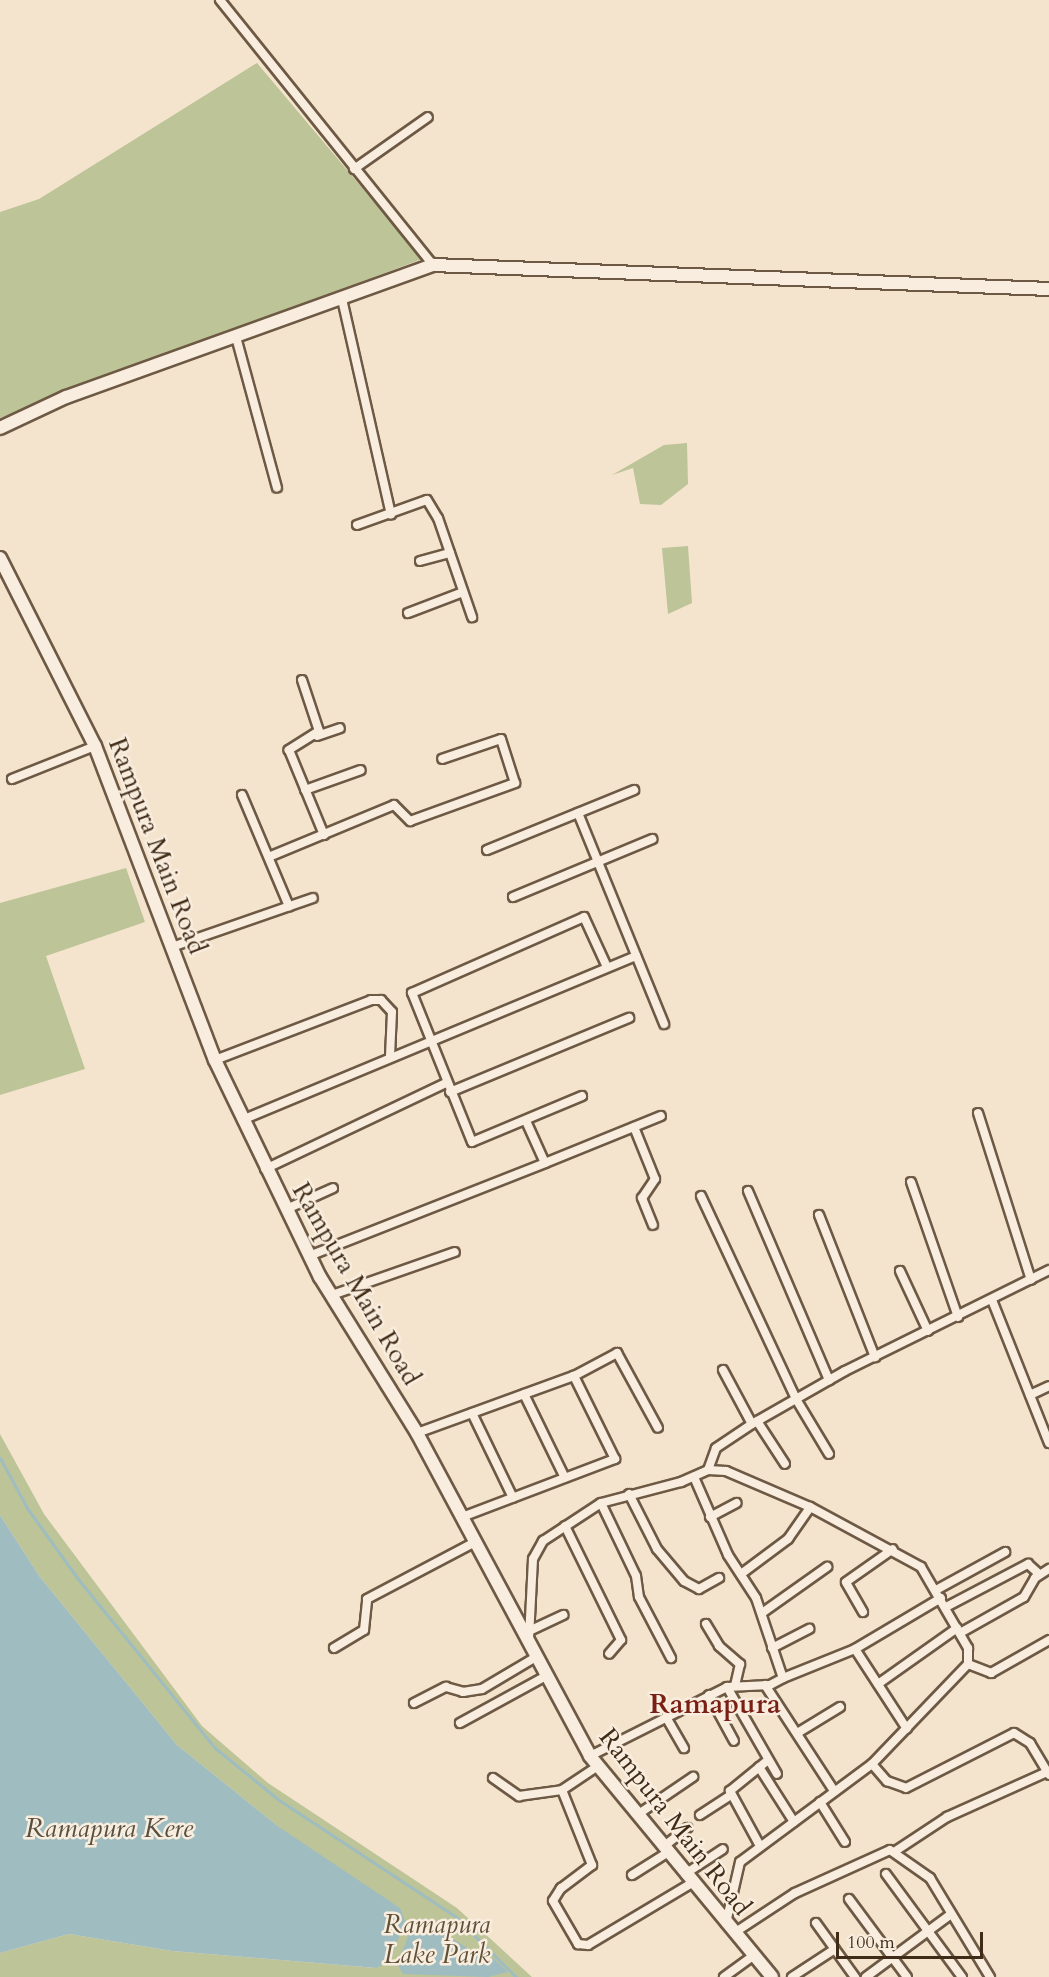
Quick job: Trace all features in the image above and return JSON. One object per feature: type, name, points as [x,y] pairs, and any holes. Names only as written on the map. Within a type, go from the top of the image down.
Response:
[{"type":"main road","points":[[0,428],[66,397],[433,265],[1049,289]]},
{"type":"main road","name":"Rampura Main Road","points":[[0,558],[95,746],[215,1059],[275,1193],[298,1236],[417,1433],[528,1644],[594,1761],[730,1929],[772,1977]]},
{"type":"street","points":[[220,0],[433,265]]},
{"type":"street","points":[[354,169],[428,117]]},
{"type":"street","points":[[342,299],[391,514]]},
{"type":"street","points":[[236,337],[277,488]]},
{"type":"street","points":[[357,525],[427,501],[450,553],[471,617]]},
{"type":"street","points":[[420,561],[450,553]]},
{"type":"street","points":[[408,613],[463,592]]},
{"type":"street","points":[[302,680],[316,736]]},
{"type":"street","points":[[324,835],[289,750],[316,736],[340,728]]},
{"type":"street","points":[[271,856],[394,805],[410,821],[515,783],[501,739],[442,759]]},
{"type":"street","points":[[12,779],[95,746]]},
{"type":"street","points":[[305,790],[361,770]]},
{"type":"street","points":[[487,850],[634,790]]},
{"type":"street","points":[[242,795],[271,856],[289,906]]},
{"type":"street","points":[[578,813],[664,1024]]},
{"type":"street","points":[[513,897],[652,838]]},
{"type":"street","points":[[172,946],[313,898]]},
{"type":"street","points":[[582,1096],[472,1142],[412,997],[417,987],[584,917],[607,967]]},
{"type":"street","points":[[242,1120],[428,1040],[636,956]]},
{"type":"street","points":[[215,1059],[371,1000],[381,1000],[392,1012],[390,1056]]},
{"type":"street","points":[[450,1092],[629,1018]]},
{"type":"street","points":[[265,1169],[446,1083]]},
{"type":"street","points":[[978,1113],[1031,1280]]},
{"type":"street","points":[[309,1256],[661,1116]]},
{"type":"street","points":[[526,1120],[544,1163]]},
{"type":"street","points":[[634,1127],[655,1179],[642,1198],[653,1225]]},
{"type":"street","points":[[911,1182],[958,1317]]},
{"type":"street","points":[[291,1207],[333,1188]]},
{"type":"street","points":[[748,1191],[829,1380]]},
{"type":"street","points":[[275,1193],[283,1192],[304,1232],[298,1236]]},
{"type":"street","points":[[701,1196],[796,1399],[829,1454]]},
{"type":"street","points":[[819,1215],[875,1357]]},
{"type":"street","points":[[332,1295],[455,1252]]},
{"type":"street","points":[[708,1470],[716,1448],[754,1423],[829,1380],[1049,1270]]},
{"type":"street","points":[[900,1271],[928,1331]]},
{"type":"street","points":[[992,1300],[1048,1440]]},
{"type":"street","points":[[417,1433],[574,1376],[617,1353],[658,1428]]},
{"type":"street","points":[[723,1370],[754,1423],[785,1464]]},
{"type":"street","points":[[462,1517],[616,1456],[574,1376]]},
{"type":"street","points":[[1030,1395],[1049,1386]]},
{"type":"street","points":[[524,1394],[565,1478]]},
{"type":"street","points":[[472,1413],[513,1498]]},
{"type":"street","points":[[528,1644],[533,1559],[543,1541],[601,1503],[694,1477],[708,1470],[726,1471],[810,1507],[893,1549],[921,1567],[959,1631],[968,1664]]},
{"type":"street","points":[[694,1477],[710,1517],[762,1613],[783,1678]]},
{"type":"street","points":[[628,1494],[657,1549],[684,1581],[699,1589],[719,1578]]},
{"type":"street","points":[[601,1503],[636,1576],[635,1590],[671,1658]]},
{"type":"street","points":[[710,1517],[736,1503]]},
{"type":"street","points":[[741,1574],[788,1539],[810,1507]]},
{"type":"street","points":[[565,1526],[621,1640],[609,1654]]},
{"type":"street","points":[[334,1648],[364,1630],[367,1599],[475,1542]]},
{"type":"street","points":[[862,1612],[846,1582],[893,1549]]},
{"type":"street","points":[[936,1590],[1005,1552]]},
{"type":"street","points":[[493,1779],[519,1796],[562,1790],[594,1761],[666,1717],[709,1695],[731,1686],[765,1685],[855,1649],[944,1603],[1028,1564],[1039,1575]]},
{"type":"street","points":[[762,1613],[827,1567]]},
{"type":"street","points":[[878,1684],[959,1631],[1024,1597],[1039,1575],[1049,1569]]},
{"type":"street","points":[[529,1631],[564,1615]]},
{"type":"street","points":[[706,1624],[719,1646],[740,1664],[731,1686],[777,1774]]},
{"type":"street","points":[[772,1648],[809,1629]]},
{"type":"street","points":[[968,1664],[991,1673],[1049,1640]]},
{"type":"street","points":[[855,1649],[907,1729]]},
{"type":"street","points":[[414,1703],[446,1687],[463,1692],[482,1689],[536,1657]]},
{"type":"street","points":[[730,1929],[739,1865],[760,1846],[872,1764],[968,1664]]},
{"type":"street","points":[[460,1723],[546,1676]]},
{"type":"street","points":[[765,1685],[799,1732],[834,1791]]},
{"type":"street","points":[[709,1695],[734,1741]]},
{"type":"street","points":[[799,1732],[840,1707]]},
{"type":"street","points":[[666,1717],[684,1748]]},
{"type":"street","points":[[730,1929],[795,1893],[894,1851],[947,1817],[1048,1774],[1029,1743],[1014,1733],[906,1788],[887,1781],[872,1764]]},
{"type":"street","points":[[700,1815],[731,1795],[768,1760]]},
{"type":"street","points":[[759,1767],[794,1822]]},
{"type":"street","points":[[637,1815],[693,1778]]},
{"type":"street","points":[[562,1790],[592,1865],[561,1888],[554,1901],[578,1944],[588,1945],[689,1879],[723,1849]]},
{"type":"street","points":[[731,1795],[760,1846]]},
{"type":"street","points":[[820,1802],[845,1842]]},
{"type":"street","points":[[632,1875],[665,1850],[687,1828]]},
{"type":"street","points":[[894,1851],[930,1878],[990,1977]]},
{"type":"street","points":[[886,1874],[962,1977]]},
{"type":"street","points":[[849,1899],[907,1977]]},
{"type":"street","points":[[866,1977],[951,1914]]},
{"type":"street","points":[[816,1923],[855,1977]]},
{"type":"street","points":[[792,1977],[835,1949]]},
{"type":"street","points":[[724,1977],[753,1955]]},
{"type":"green space","points":[[257,63],[422,259],[0,418],[0,212],[39,199]]},
{"type":"green space","points":[[687,443],[688,484],[661,505],[640,504],[633,468],[612,475],[664,445]]},
{"type":"green space","points":[[688,546],[692,603],[668,614],[662,548]]},
{"type":"green space","points":[[126,868],[145,922],[46,956],[85,1069],[0,1095],[0,903]]},
{"type":"green space","name":"Ramapura Lake Park","points":[[0,1434],[44,1514],[202,1726],[268,1783],[457,1908],[532,1977],[0,1977],[0,1953],[69,1934],[172,1951],[376,1968],[279,1827],[177,1745],[40,1577],[0,1515]]},
{"type":"water","name":"Ramapura Kere","points":[[0,1515],[40,1577],[177,1745],[279,1827],[400,1908],[405,1921],[390,1961],[376,1968],[172,1951],[69,1934],[0,1953]]},
{"type":"water","points":[[423,1919],[490,1963],[493,1958],[508,1972],[488,1977],[403,1974],[397,1964],[414,1922]]},
{"type":"waterway","points":[[0,1458],[27,1508],[78,1579],[215,1748],[279,1800],[455,1916],[516,1977]]},
{"type":"district","name":"Ramapura","points":[[715,1704]]}]
